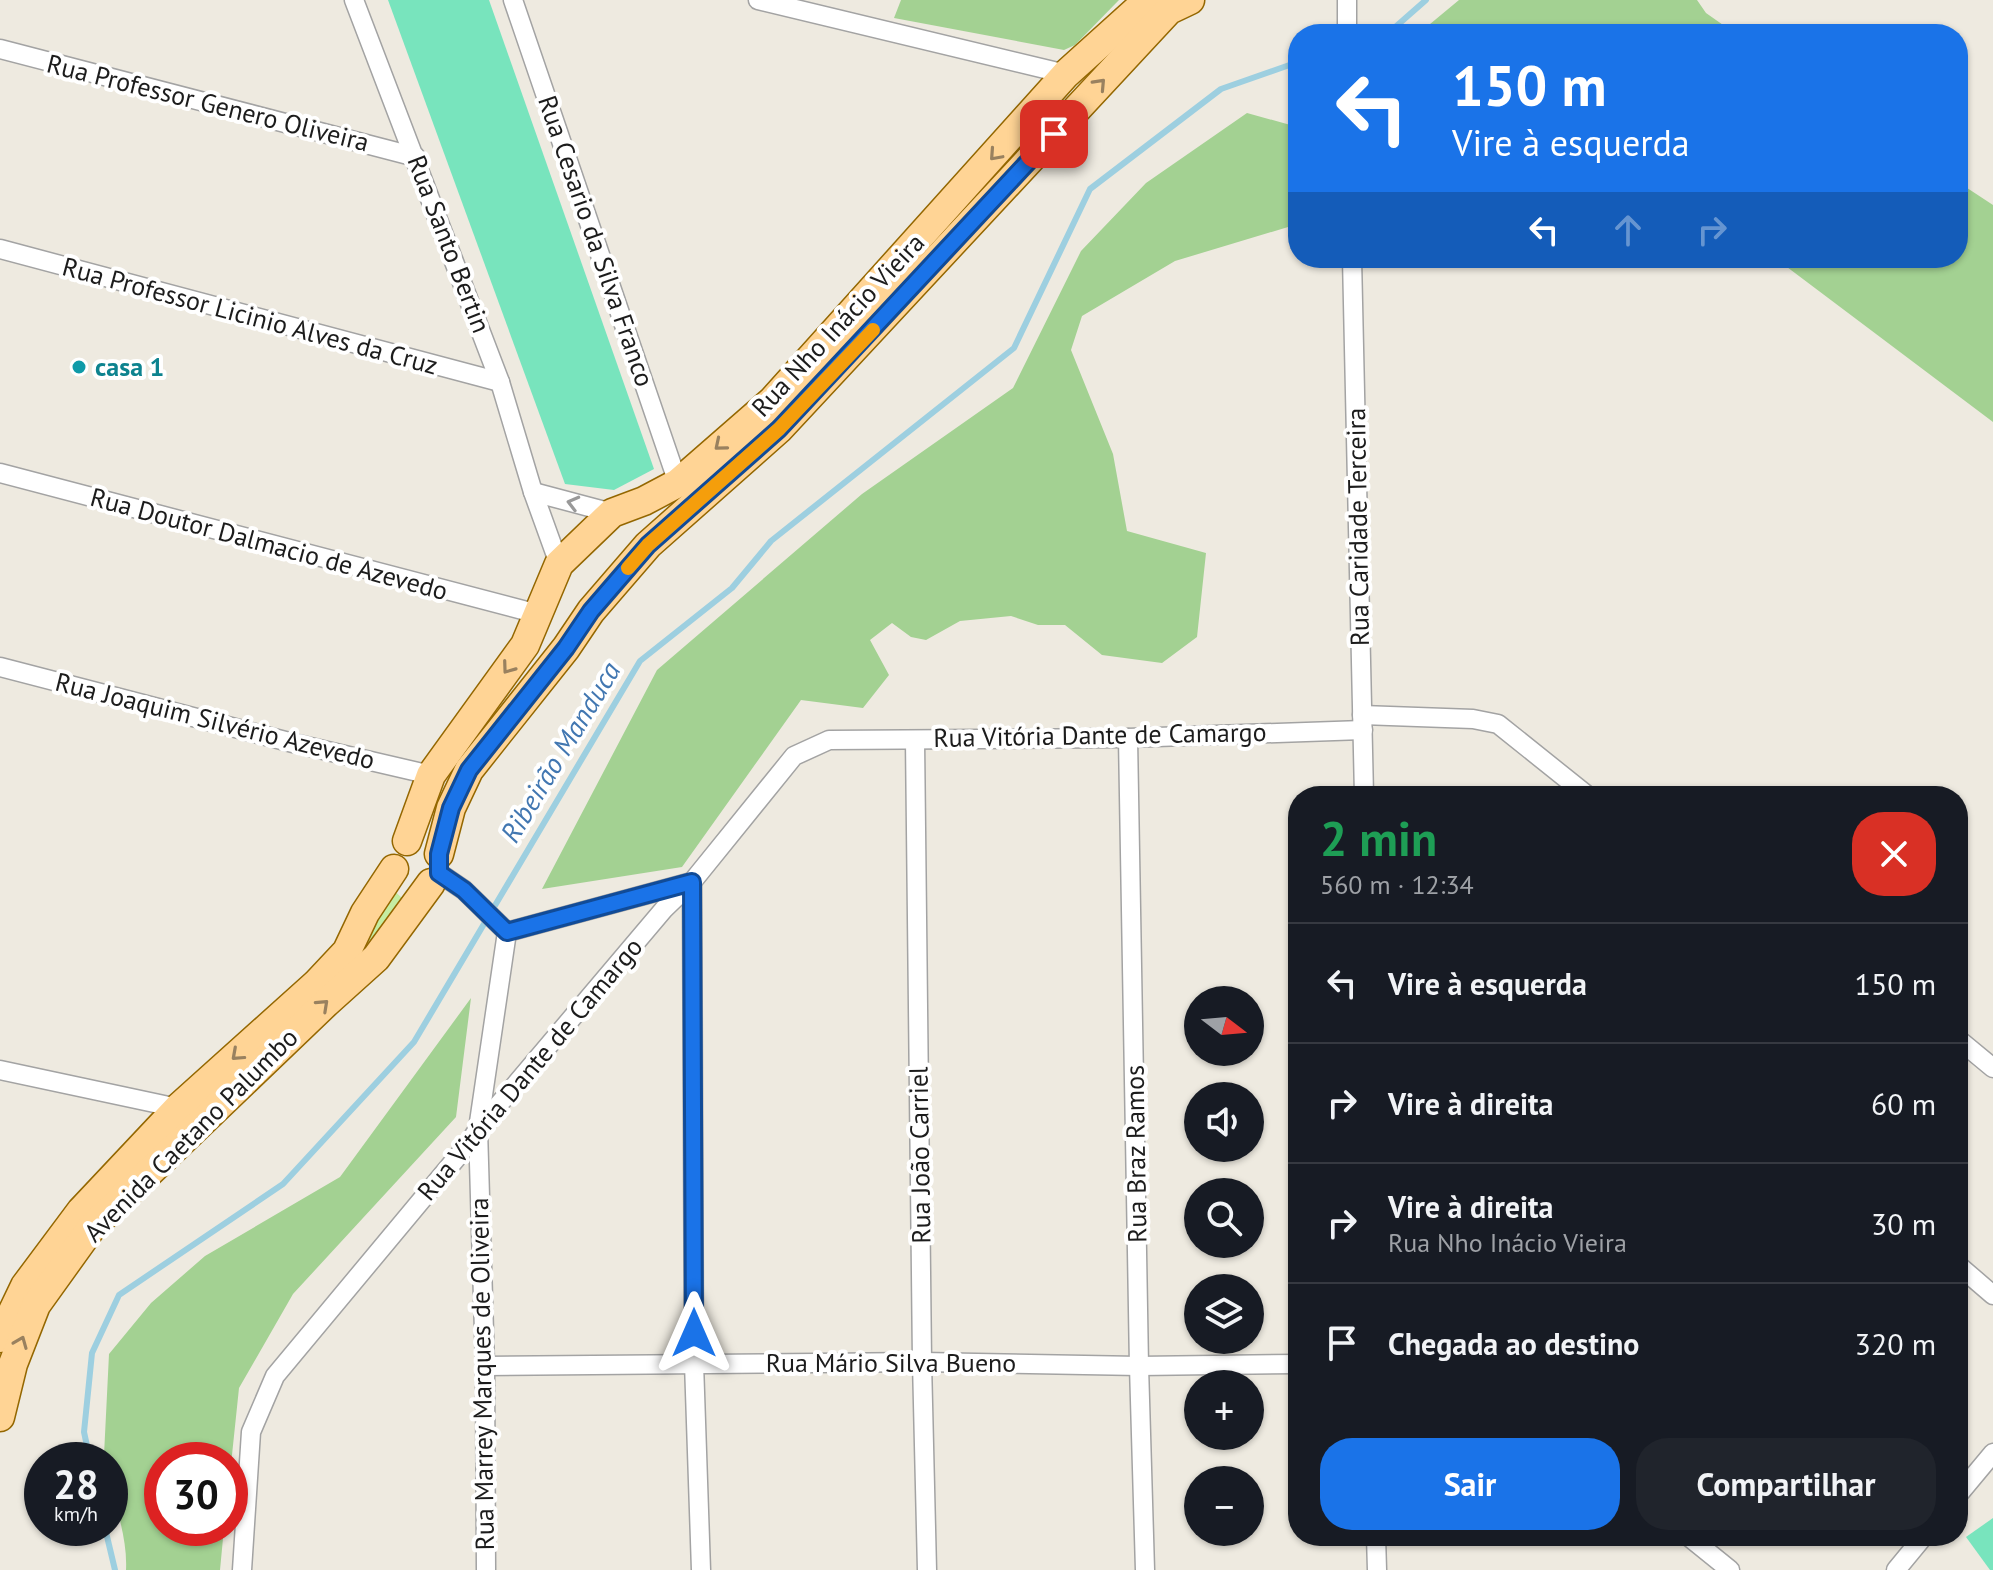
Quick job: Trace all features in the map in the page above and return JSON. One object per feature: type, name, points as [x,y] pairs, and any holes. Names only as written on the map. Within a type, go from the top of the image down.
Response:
[{"type":"main road","name":"Rua Nho Inácio Vieira","points":[[407,841],[431,775],[525,645],[559,564],[612,513],[678,483],[772,401],[1066,74],[1169,3]]},
{"type":"main road","name":"Rua Nho Inácio Vieira","points":[[436,870],[451,808],[469,770],[566,648],[591,611],[648,545],[779,429],[1169,3]]},
{"type":"main road","points":[[612,513],[622,516],[634,526],[648,545]]},
{"type":"main road","points":[[407,841],[429,843],[436,870],[421,887],[407,886],[400,881],[394,869],[396,851],[407,841]]},
{"type":"main road","name":"Avenida Caetano Palumbo","points":[[0,1338],[25,1286],[81,1211],[178,1108],[316,984],[347,951],[365,913],[394,869]]},
{"type":"main road","name":"Avenida Caetano Palumbo","points":[[0,1417],[13,1364],[36,1305],[92,1227],[376,958],[436,870]]},
{"type":"street","name":"Rua Santo Bertin","points":[[354,0],[500,382],[533,492],[559,564]]},
{"type":"street","name":"Rua Cesario da Silva Franco","points":[[513,0],[678,483]]},
{"type":"street","points":[[758,0],[1066,74]]},
{"type":"street","points":[[1346,24],[1347,0]]},
{"type":"street","name":"Rua Professor Genero Oliveira","points":[[0,49],[416,157]]},
{"type":"street","name":"Rua Professor Licinio Alves da Cruz","points":[[0,249],[500,382]]},
{"type":"street","name":"Rua Caridade Terceira","points":[[1352,268],[1364,786]]},
{"type":"street","name":"Rua Doutor Dalmacio de Azevedo","points":[[0,473],[538,614]]},
{"type":"street","points":[[533,492],[612,513]]},
{"type":"street","name":"Rua Joaquim Silvério Azevedo","points":[[0,667],[293,743],[431,775]]},
{"type":"street","name":"Rua Vitória Dante de Camargo","points":[[242,1570],[251,1432],[275,1376],[478,1129],[664,909],[692,882],[794,756],[829,740],[1128,738],[1362,722],[1473,719],[1498,724],[1576,786]]},
{"type":"street","name":"Rua Braz Ramos","points":[[1128,738],[1145,1570]]},
{"type":"street","name":"Rua João Carriel","points":[[915,740],[927,1570]]},
{"type":"street","points":[[436,870],[464,890],[502,928],[692,882],[694,1363],[701,1570]]},
{"type":"street","name":"Rua Marrey Marques de Oliveira","points":[[486,1570],[485,1366],[478,1129],[502,928]]},
{"type":"street","points":[[1968,1047],[1993,1068]]},
{"type":"street","points":[[0,1070],[178,1108]]},
{"type":"street","points":[[1968,1274],[1993,1295]]},
{"type":"street","name":"Rua Mário Silva Bueno","points":[[485,1366],[922,1362],[1139,1366],[1288,1364]]},
{"type":"street","points":[[1968,1483],[1993,1453]]},
{"type":"street","points":[[1376,1546],[1377,1570]]},
{"type":"street","points":[[1700,1546],[1730,1570]]},
{"type":"street","points":[[1896,1570],[1916,1546]]},
{"type":"green space","points":[[388,0],[489,0],[654,469],[614,490],[565,484]]},
{"type":"green space","points":[[901,0],[1119,0],[1075,45],[1064,50],[894,18]]},
{"type":"green space","points":[[1459,0],[1697,0],[1706,13],[1722,24],[1430,24]]},
{"type":"green space","points":[[1247,113],[1288,124],[1288,227],[1175,261],[1082,316],[1071,350],[1113,454],[1127,531],[1206,553],[1197,637],[1162,663],[1102,655],[1065,625],[1038,625],[1011,616],[960,621],[926,640],[911,637],[892,623],[870,640],[889,675],[863,708],[801,700],[682,867],[542,889],[657,670],[862,494],[1013,388],[1081,251],[1146,183]]},
{"type":"green space","points":[[1968,189],[1993,205],[1993,422],[1788,268],[1968,268]]},
{"type":"green space","points":[[390,887],[401,897],[409,899],[353,965],[363,950]]},
{"type":"green space","points":[[471,998],[456,1117],[293,1294],[239,1388],[233,1442],[144,1442],[144,1546],[222,1546],[220,1570],[126,1570],[128,1442],[105,1442],[109,1354],[151,1303],[205,1256],[340,1177]]},
{"type":"green space","points":[[1993,1518],[1993,1570],[1968,1540],[1968,1536]]},
{"type":"waterway","name":"Ribeirão Manduca","points":[[1399,24],[1426,0]]},
{"type":"waterway","name":"Ribeirão Manduca","points":[[86,1442],[84,1432],[92,1353],[119,1295],[283,1184],[414,1042],[640,661],[732,588],[771,541],[1014,348],[1090,189],[1221,89],[1288,66]]},
{"type":"waterway","name":"Ribeirão Manduca","points":[[109,1546],[115,1570]]},
{"type":"slow traffic","points":[[628,568],[648,545],[779,429],[873,330]]},
{"type":"place","name":"casa 1","points":[[79,367]]},
{"type":"route","points":[[694,1333],[692,882],[507,932],[464,890],[439,873],[439,854],[451,808],[469,770],[566,648],[591,611],[648,545],[779,429],[1054,134]]}]
